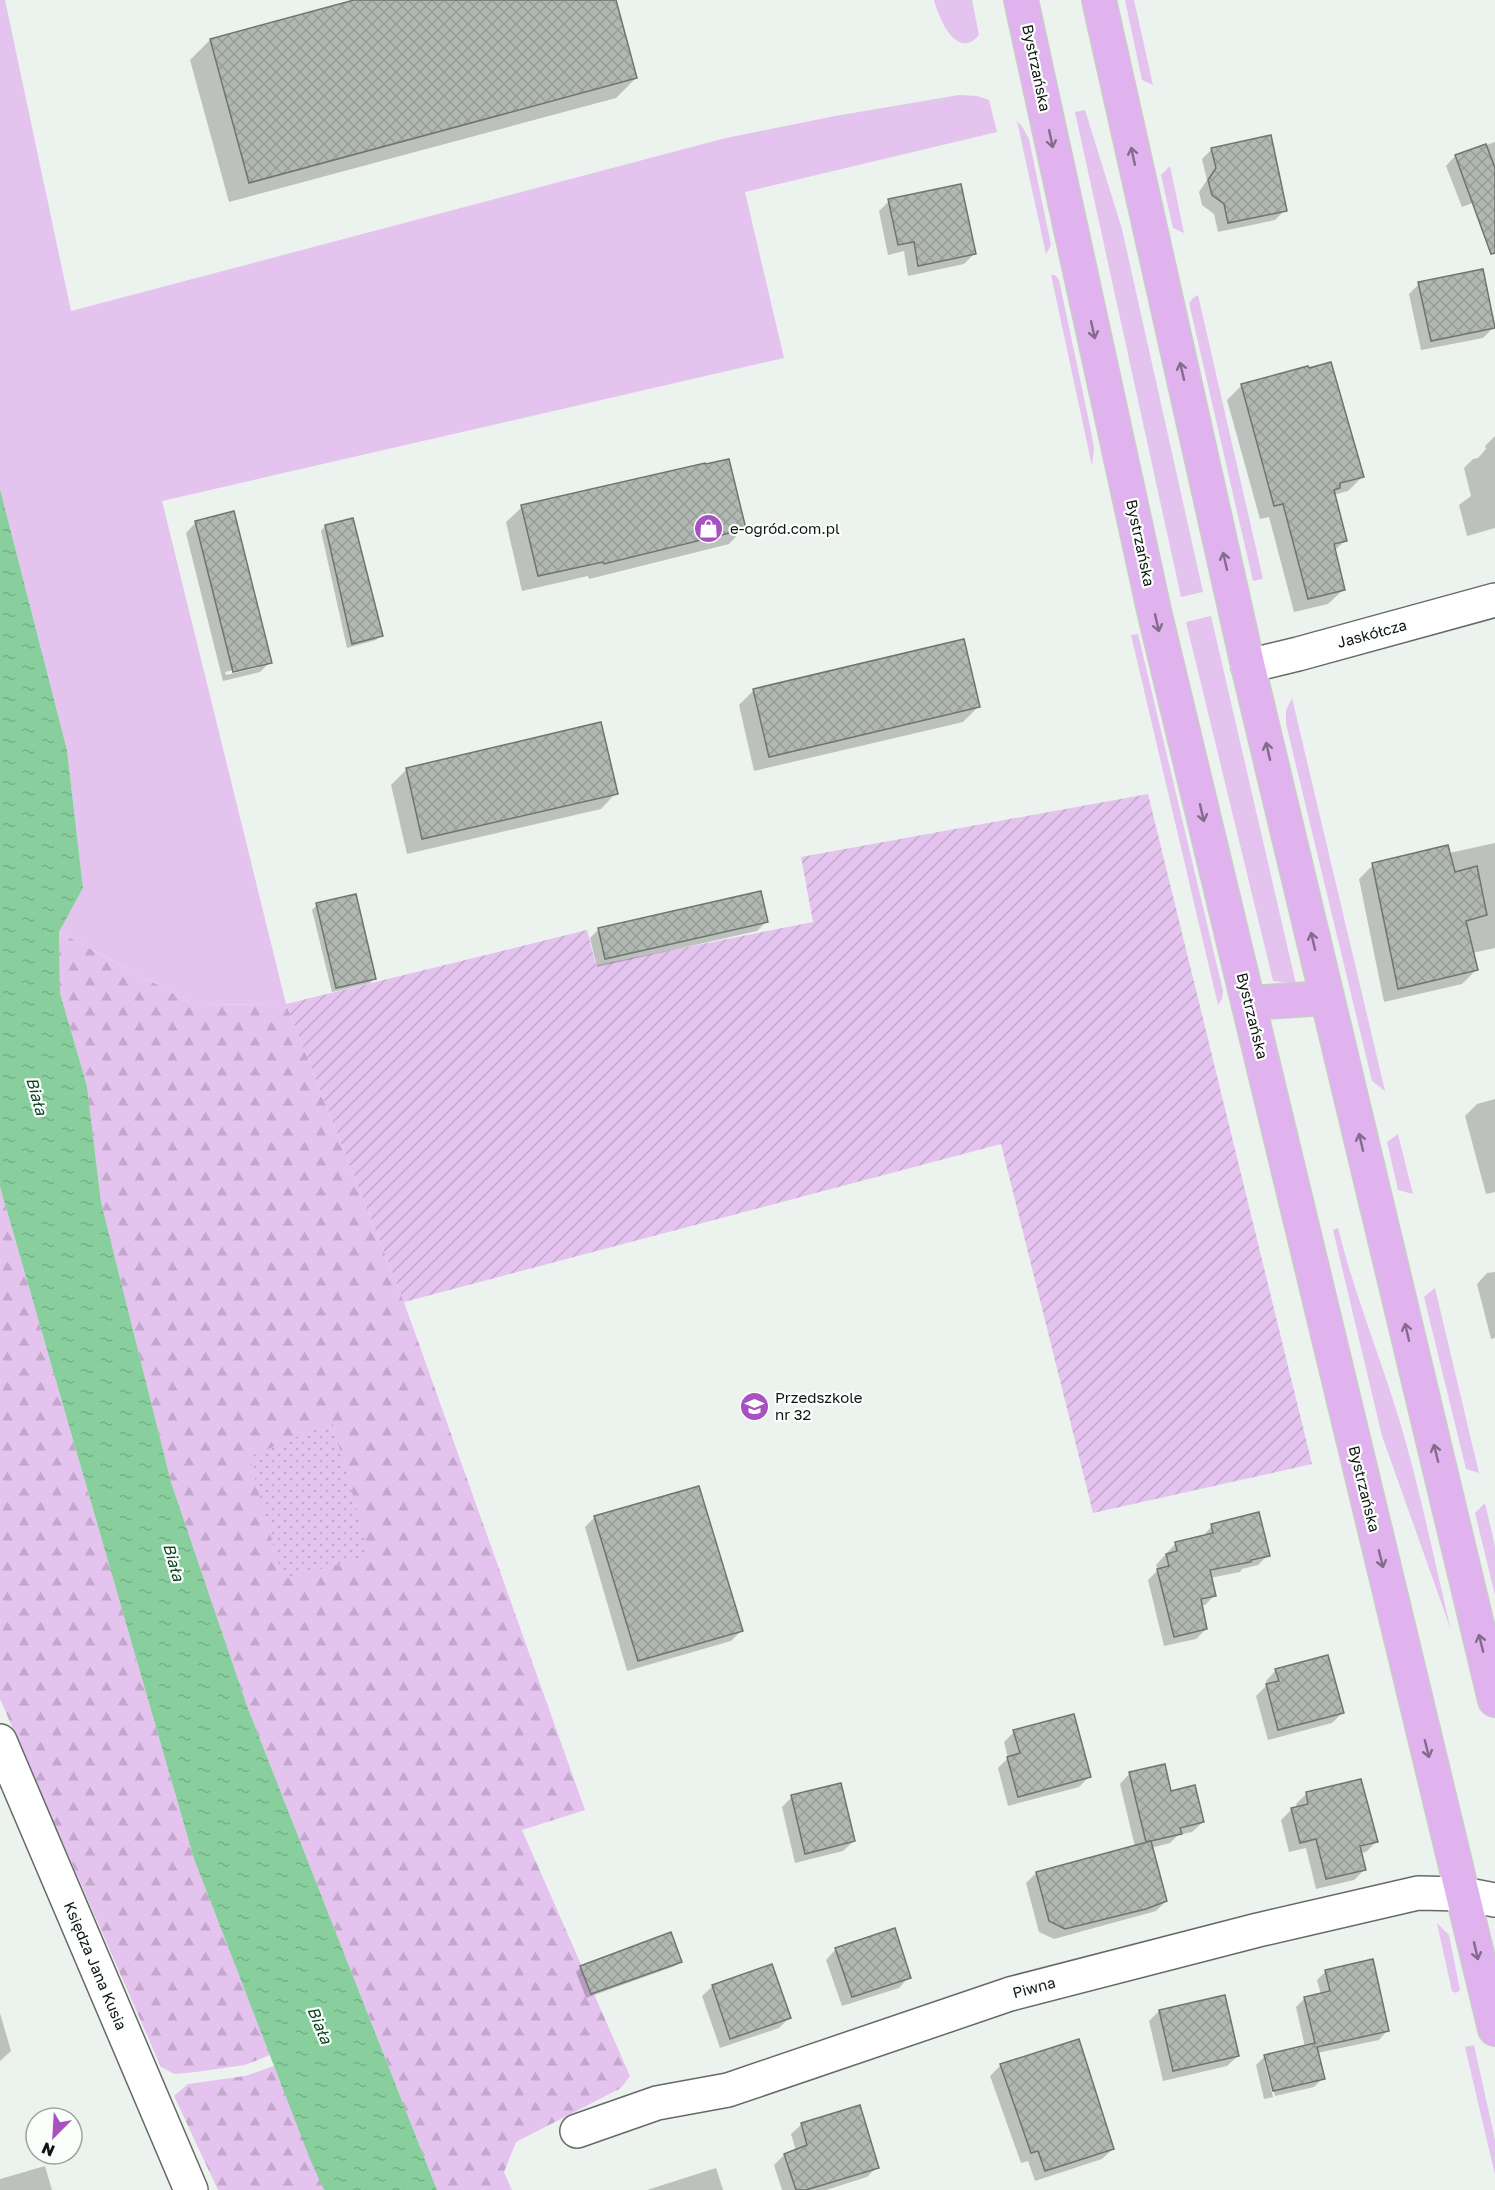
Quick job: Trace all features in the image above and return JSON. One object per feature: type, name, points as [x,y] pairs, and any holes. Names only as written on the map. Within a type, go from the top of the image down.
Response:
[{"type":"main road","name":"Bystrzańska","points":[[1021,0],[1155,615],[1495,2029]]},
{"type":"main road","points":[[1099,0],[1248,666],[1495,1700]]},
{"type":"main road","points":[[1248,1003],[1327,998]]},
{"type":"street","name":"Jaskółcza","points":[[1248,666],[1495,600]]},
{"type":"street","name":"Księdza Jana Kusia","points":[[0,1741],[191,2190]]},
{"type":"street","points":[[1463,1894],[1495,1873]]},
{"type":"street","name":"Piwna","points":[[577,2131],[657,2103],[728,2090],[1010,1994],[1258,1930],[1418,1893],[1463,1894],[1495,1900]]},
{"type":"green space","points":[[0,0],[5,0],[71,311],[726,138],[835,116],[959,95],[977,96],[989,100],[997,132],[745,192],[784,358],[162,501],[286,1004],[195,1005],[59,932],[83,888],[67,750],[0,489]]},
{"type":"green space","points":[[934,0],[972,0],[979,35],[971,42],[963,43],[956,40],[940,17]]},
{"type":"green space","points":[[1125,0],[1134,0],[1153,85],[1142,80]]},
{"type":"green space","points":[[1085,110],[1122,229],[1203,592],[1181,597],[1075,112]]},
{"type":"green space","points":[[1017,121],[1029,139],[1051,245],[1046,254]]},
{"type":"green space","points":[[1170,166],[1184,233],[1173,228],[1161,175]]},
{"type":"green space","points":[[1051,275],[1055,275],[1059,280],[1091,431],[1094,448],[1092,466]]},
{"type":"green space","points":[[1198,295],[1263,579],[1253,581],[1189,303]]},
{"type":"green space","points":[[1211,616],[1296,984],[1273,981],[1186,622]]},
{"type":"green space","points":[[1138,634],[1223,991],[1218,1005],[1131,635]]},
{"type":"green space","points":[[1292,698],[1385,1091],[1372,1081],[1286,724],[1286,710]]},
{"type":"green space","points":[[1148,794],[1312,1464],[1093,1513],[1001,1144],[404,1302],[286,1004],[587,930],[596,965],[813,922],[801,857]]},
{"type":"green space","points":[[59,932],[195,1005],[286,1004],[404,1302],[585,1810],[522,1830],[630,2076],[621,2088],[516,2142],[504,2172],[512,2190],[437,2190],[247,1706],[171,1482],[101,1202],[87,1086],[60,993]]},
{"type":"green space","points":[[1398,1134],[1413,1194],[1398,1190],[1387,1142]]},
{"type":"green space","points":[[0,1187],[194,1859],[270,2055],[245,2065],[175,2074],[161,2067],[0,1699]]},
{"type":"green space","points":[[1338,1228],[1353,1282],[1406,1443],[1451,1630],[1382,1436],[1333,1230]]},
{"type":"green space","points":[[1435,1288],[1479,1473],[1466,1469],[1424,1297]]},
{"type":"green space","points":[[332,1422],[370,1555],[283,1580],[249,1457]]},
{"type":"green space","points":[[1485,1503],[1495,1546],[1495,1595],[1475,1513]]},
{"type":"green space","points":[[1437,1923],[1449,1935],[1460,1990],[1456,1993],[1452,1991]]},
{"type":"green space","points":[[1474,2045],[1495,2140],[1495,2175],[1465,2047]]},
{"type":"green space","points":[[274,2066],[324,2190],[218,2190],[174,2096],[188,2084],[245,2076]]},
{"type":"water","name":"Biała","points":[[0,489],[67,750],[83,888],[59,932],[60,993],[87,1086],[101,1202],[171,1482],[247,1706],[437,2190],[324,2190],[310,2159],[194,1859],[0,1187]]},
{"type":"building","points":[[354,0],[616,0],[637,78],[249,183],[210,39]]},
{"type":"building","points":[[1271,135],[1287,211],[1228,223],[1224,204],[1212,195],[1208,180],[1216,168],[1211,148]]},
{"type":"building","points":[[1486,144],[1495,168],[1495,253],[1491,254],[1455,155]]},
{"type":"building","points":[[961,184],[976,254],[918,266],[914,242],[898,245],[888,199]]},
{"type":"building","points":[[1483,269],[1495,328],[1431,341],[1418,282]]},
{"type":"building","points":[[1331,362],[1364,477],[1340,483],[1340,488],[1334,490],[1347,541],[1334,544],[1345,590],[1308,599],[1283,504],[1274,506],[1241,384]]},
{"type":"building","points":[[729,459],[746,529],[604,564],[603,562],[538,576],[521,505]]},
{"type":"building","points":[[234,511],[272,663],[233,672],[195,521]]},
{"type":"building","points":[[353,518],[383,636],[352,644],[325,525]]},
{"type":"building","points":[[964,639],[980,707],[769,757],[753,689]]},
{"type":"building","points":[[601,722],[618,794],[422,839],[406,768]]},
{"type":"building","points":[[1448,845],[1455,872],[1477,866],[1487,915],[1466,921],[1478,970],[1398,989],[1372,863]]},
{"type":"building","points":[[761,891],[768,922],[605,959],[598,928]]},
{"type":"building","points":[[356,894],[376,979],[336,988],[316,903]]},
{"type":"building","points":[[699,1486],[743,1631],[638,1661],[594,1516]]},
{"type":"building","points":[[1259,1512],[1270,1556],[1210,1570],[1216,1596],[1201,1599],[1207,1629],[1174,1637],[1157,1569],[1169,1566],[1166,1554],[1177,1551],[1175,1542],[1213,1533],[1211,1524]]},
{"type":"building","points":[[1328,1655],[1344,1713],[1278,1730],[1266,1684],[1279,1681],[1275,1669]]},
{"type":"building","points":[[1074,1714],[1091,1777],[1018,1797],[1007,1757],[1020,1753],[1013,1730]]},
{"type":"building","points":[[1165,1764],[1171,1791],[1195,1785],[1204,1822],[1180,1828],[1182,1834],[1146,1842],[1129,1772]]},
{"type":"building","points":[[1361,1779],[1378,1842],[1360,1846],[1366,1870],[1326,1879],[1316,1839],[1300,1843],[1291,1808],[1308,1804],[1306,1792]]},
{"type":"building","points":[[841,1783],[855,1841],[805,1854],[791,1795]]},
{"type":"building","points":[[1151,1841],[1167,1901],[1146,1909],[1065,1929],[1049,1921],[1036,1872]]},
{"type":"building","points":[[895,1928],[911,1978],[852,1997],[835,1948]]},
{"type":"building","points":[[671,1932],[682,1962],[591,1994],[580,1966]]},
{"type":"building","points":[[1373,1959],[1389,2031],[1317,2047],[1325,2079],[1273,2091],[1264,2055],[1315,2043],[1304,1997],[1330,1991],[1325,1970]]},
{"type":"building","points":[[772,1964],[791,2018],[730,2039],[712,1985]]},
{"type":"building","points":[[1225,1995],[1239,2056],[1173,2071],[1159,2010]]},
{"type":"building","points":[[1079,2039],[1114,2149],[1045,2171],[1038,2151],[1031,2153],[1000,2064]]},
{"type":"building","points":[[860,2105],[879,2168],[806,2190],[796,2190],[784,2154],[807,2145],[801,2123]]},
{"type":"place","name":"e-ogród.com.pl","points":[[709,529]]},
{"type":"place","name":"Przedszkole nr 32","points":[[754,1407]]}]
